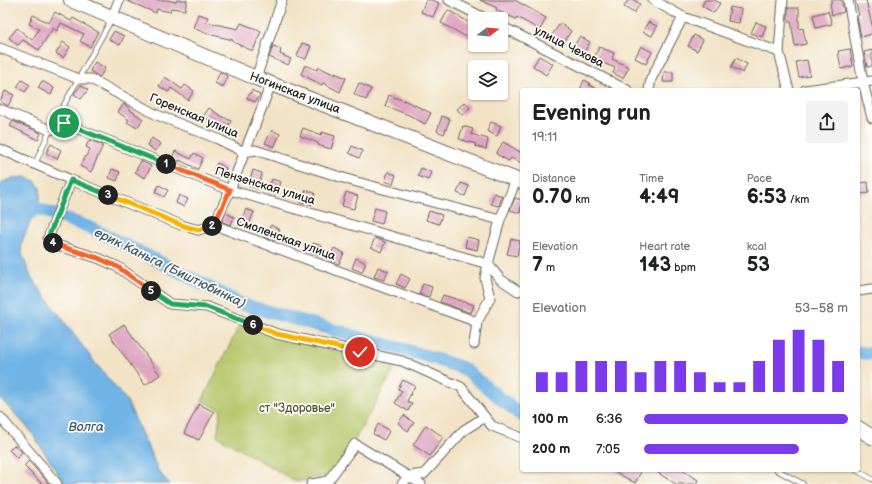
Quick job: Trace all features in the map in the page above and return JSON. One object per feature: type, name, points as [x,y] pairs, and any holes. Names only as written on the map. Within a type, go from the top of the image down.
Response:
[{"type":"main road","name":"Ногинская улица","points":[[70,0],[256,78],[519,181]]},
{"type":"main road","points":[[860,429],[872,437]]},
{"type":"street","points":[[112,18],[119,0]]},
{"type":"street","points":[[256,78],[282,0]]},
{"type":"street","points":[[449,0],[472,12]]},
{"type":"street","points":[[653,0],[683,17],[779,52]]},
{"type":"street","points":[[783,0],[779,52],[788,88]]},
{"type":"street","points":[[848,0],[867,81],[872,118]]},
{"type":"street","points":[[649,88],[651,79],[683,17]]},
{"type":"street","name":"улица Чехова","points":[[508,30],[623,88]]},
{"type":"street","name":"Горенская улица","points":[[0,48],[79,79],[91,79],[157,115],[218,139],[244,152],[255,150],[353,182],[500,220]]},
{"type":"street","points":[[819,88],[867,81]]},
{"type":"street","points":[[0,149],[181,225],[198,230],[214,225],[230,190],[272,84]]},
{"type":"street","points":[[0,109],[50,130]]},
{"type":"street","name":"Пензенская улица","points":[[50,130],[64,123],[230,190],[488,264]]},
{"type":"street","points":[[71,180],[48,238],[56,245],[98,258],[118,267],[170,304],[207,307],[277,334],[402,362],[461,387],[492,426],[520,437]]},
{"type":"street","points":[[474,344],[476,322],[490,298],[485,278],[500,220],[519,181]]},
{"type":"street","name":"Смоленская улица","points":[[214,225],[476,322]]},
{"type":"street","points":[[488,264],[500,279],[518,292],[520,291]]},
{"type":"street","points":[[860,291],[872,289]]},
{"type":"street","points":[[402,484],[409,476],[424,474],[464,430],[485,417]]},
{"type":"street","points":[[0,418],[57,484]]},
{"type":"street","points":[[311,484],[328,481],[355,444],[421,484]]},
{"type":"lane","points":[[35,164],[50,130],[112,18]]},
{"type":"lane","points":[[781,472],[803,484]]},
{"type":"lane","points":[[860,472],[872,479]]},
{"type":"green space","name":"ст \"Здоровье\"","points":[[240,324],[395,368],[337,472],[297,482],[217,436],[221,410],[202,401]]},
{"type":"water","name":"Волга","points":[[25,177],[35,181],[40,188],[40,198],[21,244],[22,254],[31,277],[96,364],[127,401],[159,472],[170,484],[65,484],[30,430],[0,398],[0,183],[14,178]]},
{"type":"building","points":[[125,0],[167,0],[176,2],[177,0],[187,0],[185,10],[171,8],[170,12],[157,9],[156,13]]},
{"type":"building","points":[[426,0],[432,0],[439,3],[433,17],[421,12]]},
{"type":"building","points":[[480,0],[515,0],[546,18],[540,30],[517,17],[516,19],[508,15],[508,12],[500,12],[496,10],[497,8]]},
{"type":"building","points":[[628,0],[634,0],[640,4],[634,13],[624,7]]},
{"type":"building","points":[[705,0],[715,0],[720,3],[714,13],[702,6]]},
{"type":"building","points":[[831,0],[841,0],[844,12],[832,15]]},
{"type":"building","points":[[855,0],[866,0],[872,25],[872,34],[861,37],[857,16],[859,15]]},
{"type":"building","points":[[730,7],[741,9],[739,23],[728,21]]},
{"type":"building","points":[[788,8],[799,8],[799,29],[803,28],[806,44],[795,46],[791,21],[788,21]]},
{"type":"building","points":[[448,10],[468,22],[468,38],[441,23]]},
{"type":"building","points":[[828,11],[832,24],[816,28],[813,15]]},
{"type":"building","points":[[55,12],[71,21],[73,18],[98,32],[90,47],[80,41],[84,34],[61,23],[57,31],[53,28],[39,50],[23,40],[18,45],[9,38],[17,28],[32,40],[39,29],[29,24],[33,15],[49,23]]},
{"type":"building","points":[[198,14],[208,17],[206,22],[238,29],[241,23],[261,31],[253,51],[233,42],[233,40],[208,34],[193,28]]},
{"type":"building","points":[[648,22],[657,26],[652,36],[643,32]]},
{"type":"building","points":[[756,22],[766,26],[762,37],[751,33]]},
{"type":"building","points":[[560,23],[571,31],[562,45],[551,37]]},
{"type":"building","points":[[114,31],[124,36],[120,45],[109,40]]},
{"type":"building","points":[[694,35],[703,40],[697,51],[688,46]]},
{"type":"building","points":[[580,36],[590,42],[583,54],[573,48]]},
{"type":"building","points":[[63,42],[70,47],[63,58],[56,53]]},
{"type":"building","points":[[302,43],[311,46],[306,59],[297,56]]},
{"type":"building","points":[[273,46],[281,49],[280,54],[291,59],[288,65],[269,57]]},
{"type":"building","points":[[641,46],[652,52],[646,64],[635,58]]},
{"type":"building","points":[[599,47],[614,53],[612,59],[629,67],[623,78],[613,73],[615,68],[594,59]]},
{"type":"building","points":[[850,49],[853,66],[841,69],[838,51]]},
{"type":"building","points":[[872,50],[872,66],[867,67],[864,52]]},
{"type":"building","points":[[539,56],[553,64],[546,75],[533,66]]},
{"type":"building","points":[[736,58],[747,64],[743,73],[731,67]]},
{"type":"building","points":[[807,60],[810,75],[799,77],[796,62]]},
{"type":"building","points":[[95,62],[105,68],[100,77],[90,71]]},
{"type":"building","points":[[305,65],[317,70],[319,67],[335,75],[335,73],[346,78],[340,92],[301,74]]},
{"type":"building","points":[[220,72],[228,76],[223,87],[215,83]]},
{"type":"building","points":[[664,72],[673,72],[673,82],[663,82]]},
{"type":"building","points":[[165,77],[182,89],[185,85],[194,91],[188,100],[171,88],[168,92],[159,86]]},
{"type":"building","points":[[22,80],[30,85],[25,92],[17,87]]},
{"type":"building","points":[[584,80],[595,88],[581,88]]},
{"type":"building","points":[[42,81],[54,88],[51,95],[38,88]]},
{"type":"building","points":[[359,83],[371,89],[366,100],[354,94]]},
{"type":"building","points":[[81,85],[88,90],[81,99],[74,94]]},
{"type":"building","points":[[252,90],[260,95],[255,102],[247,98]]},
{"type":"building","points":[[5,91],[14,95],[8,106],[0,101]]},
{"type":"building","points":[[389,95],[404,100],[431,113],[425,124],[409,115],[385,106]]},
{"type":"building","points":[[465,102],[470,108],[462,115],[457,109]]},
{"type":"building","points":[[124,104],[143,119],[137,128],[127,122],[129,120],[118,112]]},
{"type":"building","points":[[209,108],[231,121],[227,130],[203,117]]},
{"type":"building","points":[[442,116],[450,119],[444,134],[437,131]]},
{"type":"building","points":[[13,121],[41,133],[38,140],[10,126]]},
{"type":"building","points":[[491,122],[501,126],[497,136],[487,131]]},
{"type":"building","points":[[463,126],[473,129],[471,134],[488,139],[486,149],[475,146],[476,144],[459,139]]},
{"type":"building","points":[[303,128],[321,135],[322,132],[335,136],[331,149],[318,145],[318,143],[300,136]]},
{"type":"building","points":[[272,130],[280,134],[274,147],[265,143]]},
{"type":"building","points":[[152,138],[161,144],[155,151],[147,145]]},
{"type":"building","points":[[89,140],[103,145],[91,172],[80,166],[90,149],[86,147]]},
{"type":"building","points":[[503,142],[520,152],[520,162],[511,158],[509,161],[496,154]]},
{"type":"building","points":[[51,144],[61,150],[57,159],[46,153]]},
{"type":"building","points":[[352,146],[363,151],[359,158],[349,153]]},
{"type":"building","points":[[175,151],[191,159],[194,153],[203,158],[198,169],[172,158]]},
{"type":"building","points":[[141,161],[151,166],[145,178],[135,172]]},
{"type":"building","points":[[217,163],[226,168],[223,176],[213,171]]},
{"type":"building","points":[[421,168],[431,172],[428,180],[418,176]]},
{"type":"building","points":[[112,169],[120,172],[117,181],[109,178]]},
{"type":"building","points":[[253,170],[262,173],[258,189],[248,186]]},
{"type":"building","points":[[388,172],[396,175],[393,184],[385,181]]},
{"type":"building","points":[[272,179],[281,182],[277,194],[268,192]]},
{"type":"building","points":[[868,182],[869,193],[860,194],[860,183]]},
{"type":"building","points":[[461,183],[469,186],[465,196],[457,193]]},
{"type":"building","points":[[159,185],[168,190],[164,197],[155,192]]},
{"type":"building","points":[[306,190],[315,193],[312,205],[302,202]]},
{"type":"building","points":[[346,192],[358,196],[354,209],[342,206]]},
{"type":"building","points":[[494,193],[502,196],[499,206],[491,204]]},
{"type":"building","points":[[179,195],[188,199],[184,207],[176,203]]},
{"type":"building","points":[[515,198],[520,199],[520,213],[510,210]]},
{"type":"building","points":[[375,208],[385,211],[382,224],[371,221]]},
{"type":"building","points":[[246,209],[254,212],[248,227],[240,223]]},
{"type":"building","points":[[429,211],[442,215],[439,224],[426,220]]},
{"type":"building","points":[[226,213],[234,217],[231,225],[222,222]]},
{"type":"building","points":[[271,225],[280,230],[274,241],[264,237]]},
{"type":"building","points":[[467,237],[479,240],[477,250],[465,247]]},
{"type":"building","points":[[375,238],[385,242],[381,252],[371,247]]},
{"type":"building","points":[[511,239],[520,241],[517,256],[507,254]]},
{"type":"building","points":[[313,243],[322,246],[319,255],[310,252]]},
{"type":"building","points":[[334,248],[344,253],[339,264],[329,260]]},
{"type":"building","points":[[356,258],[366,263],[362,272],[352,268]]},
{"type":"building","points":[[378,267],[388,271],[384,280],[374,277]]},
{"type":"building","points":[[401,274],[410,279],[405,288],[396,284]]},
{"type":"building","points":[[423,284],[432,287],[429,297],[419,294]]},
{"type":"building","points":[[443,295],[474,305],[471,313],[440,302]]},
{"type":"building","points":[[124,324],[160,375],[145,385],[109,334]]},
{"type":"building","points":[[403,380],[415,386],[407,401],[412,404],[408,411],[395,403],[402,391],[398,389]]},
{"type":"building","points":[[199,404],[214,412],[199,440],[184,433]]},
{"type":"building","points":[[404,415],[414,423],[408,431],[398,423]]},
{"type":"building","points":[[378,424],[390,430],[384,440],[373,434]]},
{"type":"building","points":[[426,425],[443,437],[430,456],[413,445]]},
{"type":"building","points":[[14,445],[22,452],[17,458],[9,450]]},
{"type":"building","points":[[29,461],[48,483],[47,484],[42,484],[24,466]]},
{"type":"building","points":[[616,472],[641,472],[635,483]]},
{"type":"building","points":[[656,472],[685,472],[698,480],[696,484],[676,484]]},
{"type":"waterway","name":"ерик Каньга (Биштюбинка)","points":[[0,239],[36,208],[91,228],[241,304],[420,354],[463,368],[520,414]]},
{"type":"waterway","name":"ерик Каньга (Биштюбинка)","points":[[860,352],[872,354]]},
{"type":"route","points":[[64,123],[230,190],[214,225],[198,230],[181,225],[71,180],[48,238],[56,245],[98,258],[118,267],[170,304],[207,307],[277,334],[360,352]]}]
